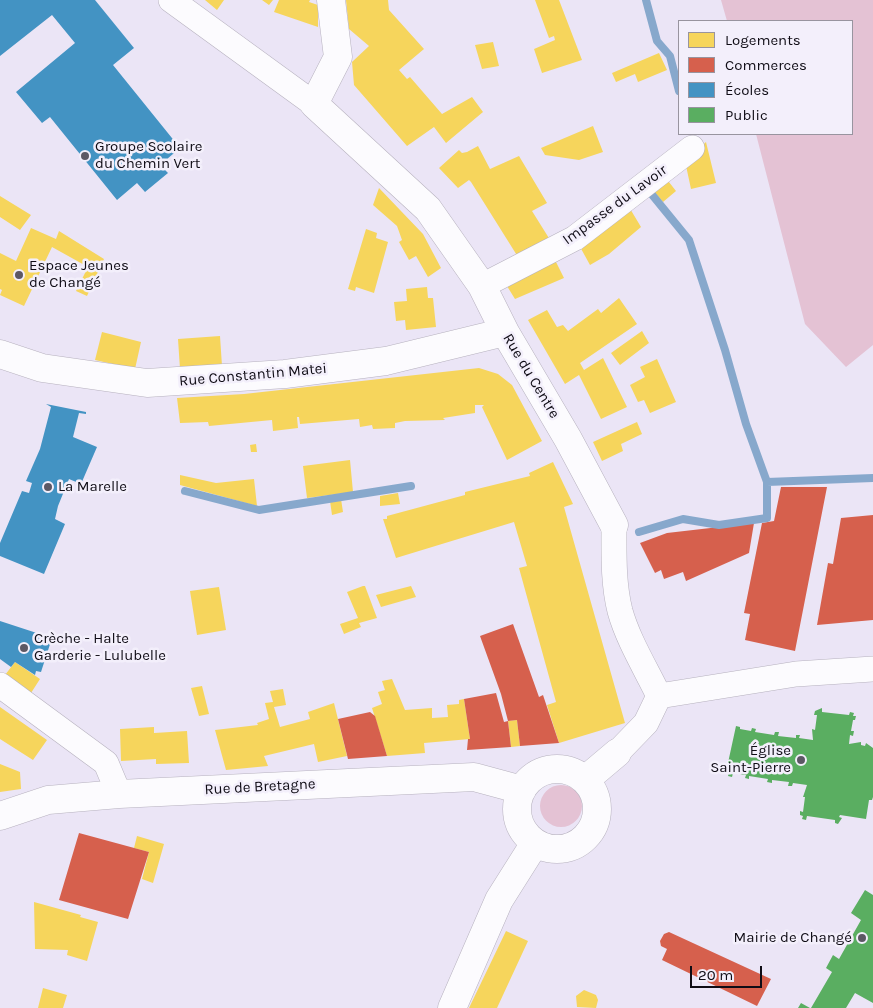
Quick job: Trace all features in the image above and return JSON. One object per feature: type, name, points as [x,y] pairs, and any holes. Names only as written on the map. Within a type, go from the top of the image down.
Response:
[{"type":"street","points":[[171,0],[314,104],[338,57],[331,0]]},
{"type":"street","name":"Rue du Centre","points":[[314,104],[428,209],[482,286],[504,332],[568,439],[614,525],[614,571],[620,612],[659,696]]},
{"type":"street","name":"Impasse du Lavoir","points":[[482,286],[575,238],[692,148]]},
{"type":"street","name":"Rue Constantin Matei","points":[[0,354],[42,368],[146,383],[285,374],[386,362],[504,332]]},
{"type":"street","points":[[585,780],[617,753],[646,723],[659,696],[796,674],[873,669]]},
{"type":"street","points":[[0,685],[106,763],[119,794]]},
{"type":"street","points":[[551,769],[564,769],[576,773],[585,780],[593,791],[597,804],[592,830],[584,839],[572,846],[560,849],[547,848],[535,843],[520,824],[517,807],[522,790],[530,780],[540,773],[551,769]]},
{"type":"street","name":"Rue de Bretagne","points":[[0,816],[48,800],[119,794],[474,777],[522,790]]},
{"type":"street","points":[[452,1008],[499,900],[535,843]]},
{"type":"shaded area","points":[[721,0],[873,0],[873,345],[846,367],[805,324],[756,135],[853,135],[853,20],[727,20]]},
{"type":"shaded area","points":[[565,785],[573,788],[579,794],[582,806],[579,818],[573,824],[557,827],[549,824],[543,818],[540,802],[543,794],[549,788]]},
{"type":"building: Logements","points":[[205,0],[224,0],[217,10]]},
{"type":"building: Logements","points":[[262,0],[273,0],[269,5]]},
{"type":"building: Logements","points":[[279,0],[310,0],[309,2],[318,5],[318,27],[274,12]]},
{"type":"building: Logements","points":[[346,0],[388,0],[389,10],[424,49],[399,70],[407,79],[410,77],[442,114],[472,97],[483,112],[446,143],[434,127],[407,146],[354,85],[352,62],[369,46],[349,29]]},
{"type":"building: Logements","points":[[535,0],[559,0],[582,60],[542,73],[534,49],[555,40],[554,36],[549,38]]},
{"type":"building: Logements","points":[[493,42],[499,66],[482,69],[475,45]]},
{"type":"building: Logements","points":[[659,53],[667,70],[638,82],[635,74],[616,82],[612,73]]},
{"type":"building: Logements","points":[[593,126],[603,152],[579,160],[545,155],[541,148]]},
{"type":"building: Logements","points":[[706,142],[716,183],[691,189],[685,161]]},
{"type":"building: Logements","points":[[478,146],[490,169],[519,156],[547,203],[532,211],[552,243],[518,257],[471,182],[469,180],[458,188],[439,168],[459,150],[462,153],[467,152]]},
{"type":"building: Logements","points":[[665,177],[676,191],[663,202],[651,188]]},
{"type":"building: Logements","points":[[379,188],[423,234],[441,268],[428,277],[416,256],[409,260],[399,242],[402,240],[397,226],[373,205]]},
{"type":"building: Logements","points":[[0,196],[31,215],[20,230],[0,217]]},
{"type":"building: Logements","points":[[629,207],[641,227],[609,254],[590,265],[579,245]]},
{"type":"building: Logements","name":"Espace Jeunes de Changé","points":[[31,228],[56,239],[59,231],[104,259],[87,296],[76,291],[88,267],[52,247],[24,306],[0,295],[2,290],[0,289],[0,253],[16,261]]},
{"type":"building: Logements","points":[[366,229],[377,233],[376,238],[388,242],[374,293],[356,287],[355,291],[348,289]]},
{"type":"building: Logements","points":[[553,256],[564,278],[515,299],[502,278]]},
{"type":"building: Logements","points":[[427,287],[428,298],[433,298],[436,327],[406,330],[405,320],[396,321],[394,302],[407,301],[406,289]]},
{"type":"building: Logements","points":[[619,298],[637,324],[580,363],[584,370],[603,358],[627,407],[601,419],[579,375],[565,384],[528,320],[547,310],[557,327],[563,325],[568,331],[598,309],[601,313]]},
{"type":"building: Logements","points":[[642,331],[649,343],[620,365],[611,353]]},
{"type":"building: Logements","points":[[102,332],[141,342],[135,369],[95,360]]},
{"type":"building: Logements","points":[[220,336],[222,366],[180,369],[178,339]]},
{"type":"building: Logements","points":[[657,359],[676,402],[650,413],[644,400],[638,402],[630,385],[645,377],[640,367]]},
{"type":"building: Logements","points":[[479,368],[498,374],[512,385],[542,441],[507,460],[482,407],[484,405],[475,405],[475,413],[443,418],[445,420],[405,421],[395,423],[395,428],[373,429],[372,425],[360,427],[359,419],[300,424],[299,417],[297,417],[298,428],[273,431],[272,420],[209,426],[208,422],[180,423],[177,398],[244,394]]},
{"type":"building: Logements","points":[[637,422],[642,434],[621,444],[623,451],[602,461],[593,442]]},
{"type":"building: Logements","points":[[256,444],[257,452],[251,452],[250,445]]},
{"type":"building: Logements","points":[[350,460],[353,492],[307,498],[303,466]]},
{"type":"building: Logements","points":[[553,462],[573,504],[564,507],[625,723],[559,743],[547,705],[556,702],[519,568],[527,566],[514,522],[396,558],[383,519],[387,519],[387,516],[465,495],[465,492],[530,476],[529,473]]},
{"type":"building: Logements","points":[[180,475],[216,483],[254,479],[257,506],[180,485]]},
{"type":"building: Logements","points":[[398,493],[400,504],[380,506],[380,496]]},
{"type":"building: Logements","points":[[341,499],[343,512],[332,515],[330,501]]},
{"type":"building: Logements","points":[[365,586],[377,618],[359,623],[361,627],[344,634],[340,624],[358,618],[347,592]]},
{"type":"building: Logements","points":[[411,586],[416,597],[381,607],[376,595]]},
{"type":"building: Logements","points":[[219,587],[226,630],[197,635],[190,591]]},
{"type":"building: Logements","points":[[15,662],[40,679],[31,693],[5,675]]},
{"type":"building: Logements","points":[[392,679],[405,710],[432,708],[432,718],[448,717],[447,705],[459,704],[459,700],[464,699],[470,739],[424,743],[425,753],[387,756],[372,708],[382,704],[378,692],[385,690],[382,681]]},
{"type":"building: Logements","points":[[202,686],[209,714],[199,716],[191,688]]},
{"type":"building: Logements","points":[[283,689],[286,705],[274,707],[280,727],[310,719],[308,712],[334,703],[347,756],[318,762],[314,744],[264,756],[268,766],[226,770],[215,730],[258,725],[257,723],[269,719],[265,703],[273,702],[270,691]]},
{"type":"building: Logements","points":[[0,707],[47,740],[33,760],[0,739]]},
{"type":"building: Logements","points":[[517,720],[520,746],[511,747],[508,721]]},
{"type":"building: Logements","points":[[154,727],[154,733],[187,731],[189,763],[156,764],[156,759],[121,761],[120,729]]},
{"type":"building: Logements","points":[[0,764],[20,772],[21,789],[0,792]]},
{"type":"building: Logements","points":[[137,836],[164,844],[153,883],[142,879],[149,852],[134,848]]},
{"type":"building: Logements","points":[[34,902],[81,915],[80,917],[98,922],[87,961],[67,955],[68,950],[35,949]]},
{"type":"building: Logements","points":[[506,931],[528,941],[497,1008],[469,1008]]},
{"type":"building: Logements","points":[[43,988],[67,995],[63,1008],[38,1008]]},
{"type":"building: Logements","points":[[584,990],[596,995],[598,1000],[596,1008],[577,1007],[576,996]]},
{"type":"building: Commerces","points":[[781,487],[827,487],[795,651],[745,640],[750,614],[744,613],[762,523],[774,521]]},
{"type":"building: Commerces","points":[[873,515],[873,620],[817,625],[828,563],[833,564],[841,518]]},
{"type":"building: Commerces","points":[[754,523],[749,553],[686,581],[683,572],[664,579],[661,570],[655,573],[640,543],[667,533]]},
{"type":"building: Commerces","points":[[513,624],[539,697],[543,695],[559,743],[520,746],[517,720],[508,721],[501,694],[480,636]]},
{"type":"building: Commerces","points":[[496,693],[504,722],[508,721],[511,747],[467,750],[468,739],[470,739],[464,699]]},
{"type":"building: Commerces","points":[[370,712],[375,716],[387,756],[348,759],[338,719]]},
{"type":"building: Commerces","points":[[79,833],[149,852],[128,919],[59,900]]},
{"type":"building: Commerces","points":[[669,932],[771,979],[757,1006],[662,960],[667,949],[661,946],[660,941],[664,934]]},
{"type":"building: Écoles","points":[[0,0],[95,0],[134,48],[113,65],[180,148],[160,165],[168,173],[145,192],[137,183],[117,200],[50,117],[42,123],[16,92],[75,43],[52,15],[0,56]]},
{"type":"building: Écoles","name":"La Marelle","points":[[46,404],[86,412],[86,414],[79,413],[73,437],[97,447],[81,484],[69,479],[55,519],[65,524],[44,574],[0,556],[0,543],[22,491],[29,493],[32,483],[26,481],[40,449],[51,407]]},
{"type":"building: Écoles","name":"Crèche - Halte Garderie - Lulubelle","points":[[0,621],[52,638],[41,672],[36,671],[35,675],[15,662],[11,667],[0,659]]},
{"type":"building: Public","name":"Église Saint-Pierre","points":[[822,708],[822,712],[849,715],[850,712],[854,713],[853,716],[856,716],[855,720],[853,720],[851,731],[854,731],[853,736],[850,735],[849,744],[861,742],[861,745],[865,746],[866,743],[873,748],[873,797],[872,800],[869,800],[866,819],[840,815],[839,817],[842,818],[838,824],[835,823],[835,820],[807,816],[806,820],[802,819],[803,816],[800,815],[800,811],[803,812],[805,797],[803,797],[807,785],[793,783],[792,786],[788,786],[789,782],[772,780],[772,783],[767,782],[768,779],[749,776],[749,779],[745,778],[746,775],[733,773],[732,777],[728,776],[729,773],[726,772],[736,726],[740,727],[740,729],[751,731],[752,728],[756,729],[755,732],[774,735],[775,732],[779,732],[778,736],[796,738],[796,735],[800,735],[799,738],[813,740],[812,729],[815,730],[817,715],[814,715],[815,711]]},
{"type":"building: Public","name":"Mairie de Changé","points":[[865,890],[873,895],[873,1003],[855,993],[846,1008],[811,1008],[832,972],[826,968],[833,955],[839,959],[861,920],[851,913]]},
{"type":"building: Public","points":[[801,1003],[810,1008],[798,1008]]},
{"type":"waterway","points":[[646,0],[657,41],[670,56],[678,87]]},
{"type":"waterway","points":[[649,191],[689,240],[725,350],[746,424],[767,482]]},
{"type":"waterway","points":[[639,532],[683,519],[719,525],[767,518],[767,482],[873,478]]},
{"type":"waterway","points":[[185,491],[259,510],[411,486]]},
{"type":"place","name":"Groupe Scolaire du Chemin Vert","points":[[85,156]]},
{"type":"place","name":"Espace Jeunes de Changé","points":[[19,275]]},
{"type":"place","name":"La Marelle","points":[[48,487]]},
{"type":"place","name":"Crèche - Halte Garderie - Lulubelle","points":[[24,648]]},
{"type":"place","name":"Église Saint-Pierre","points":[[801,760]]},
{"type":"place","name":"Mairie de Changé","points":[[862,938]]}]
